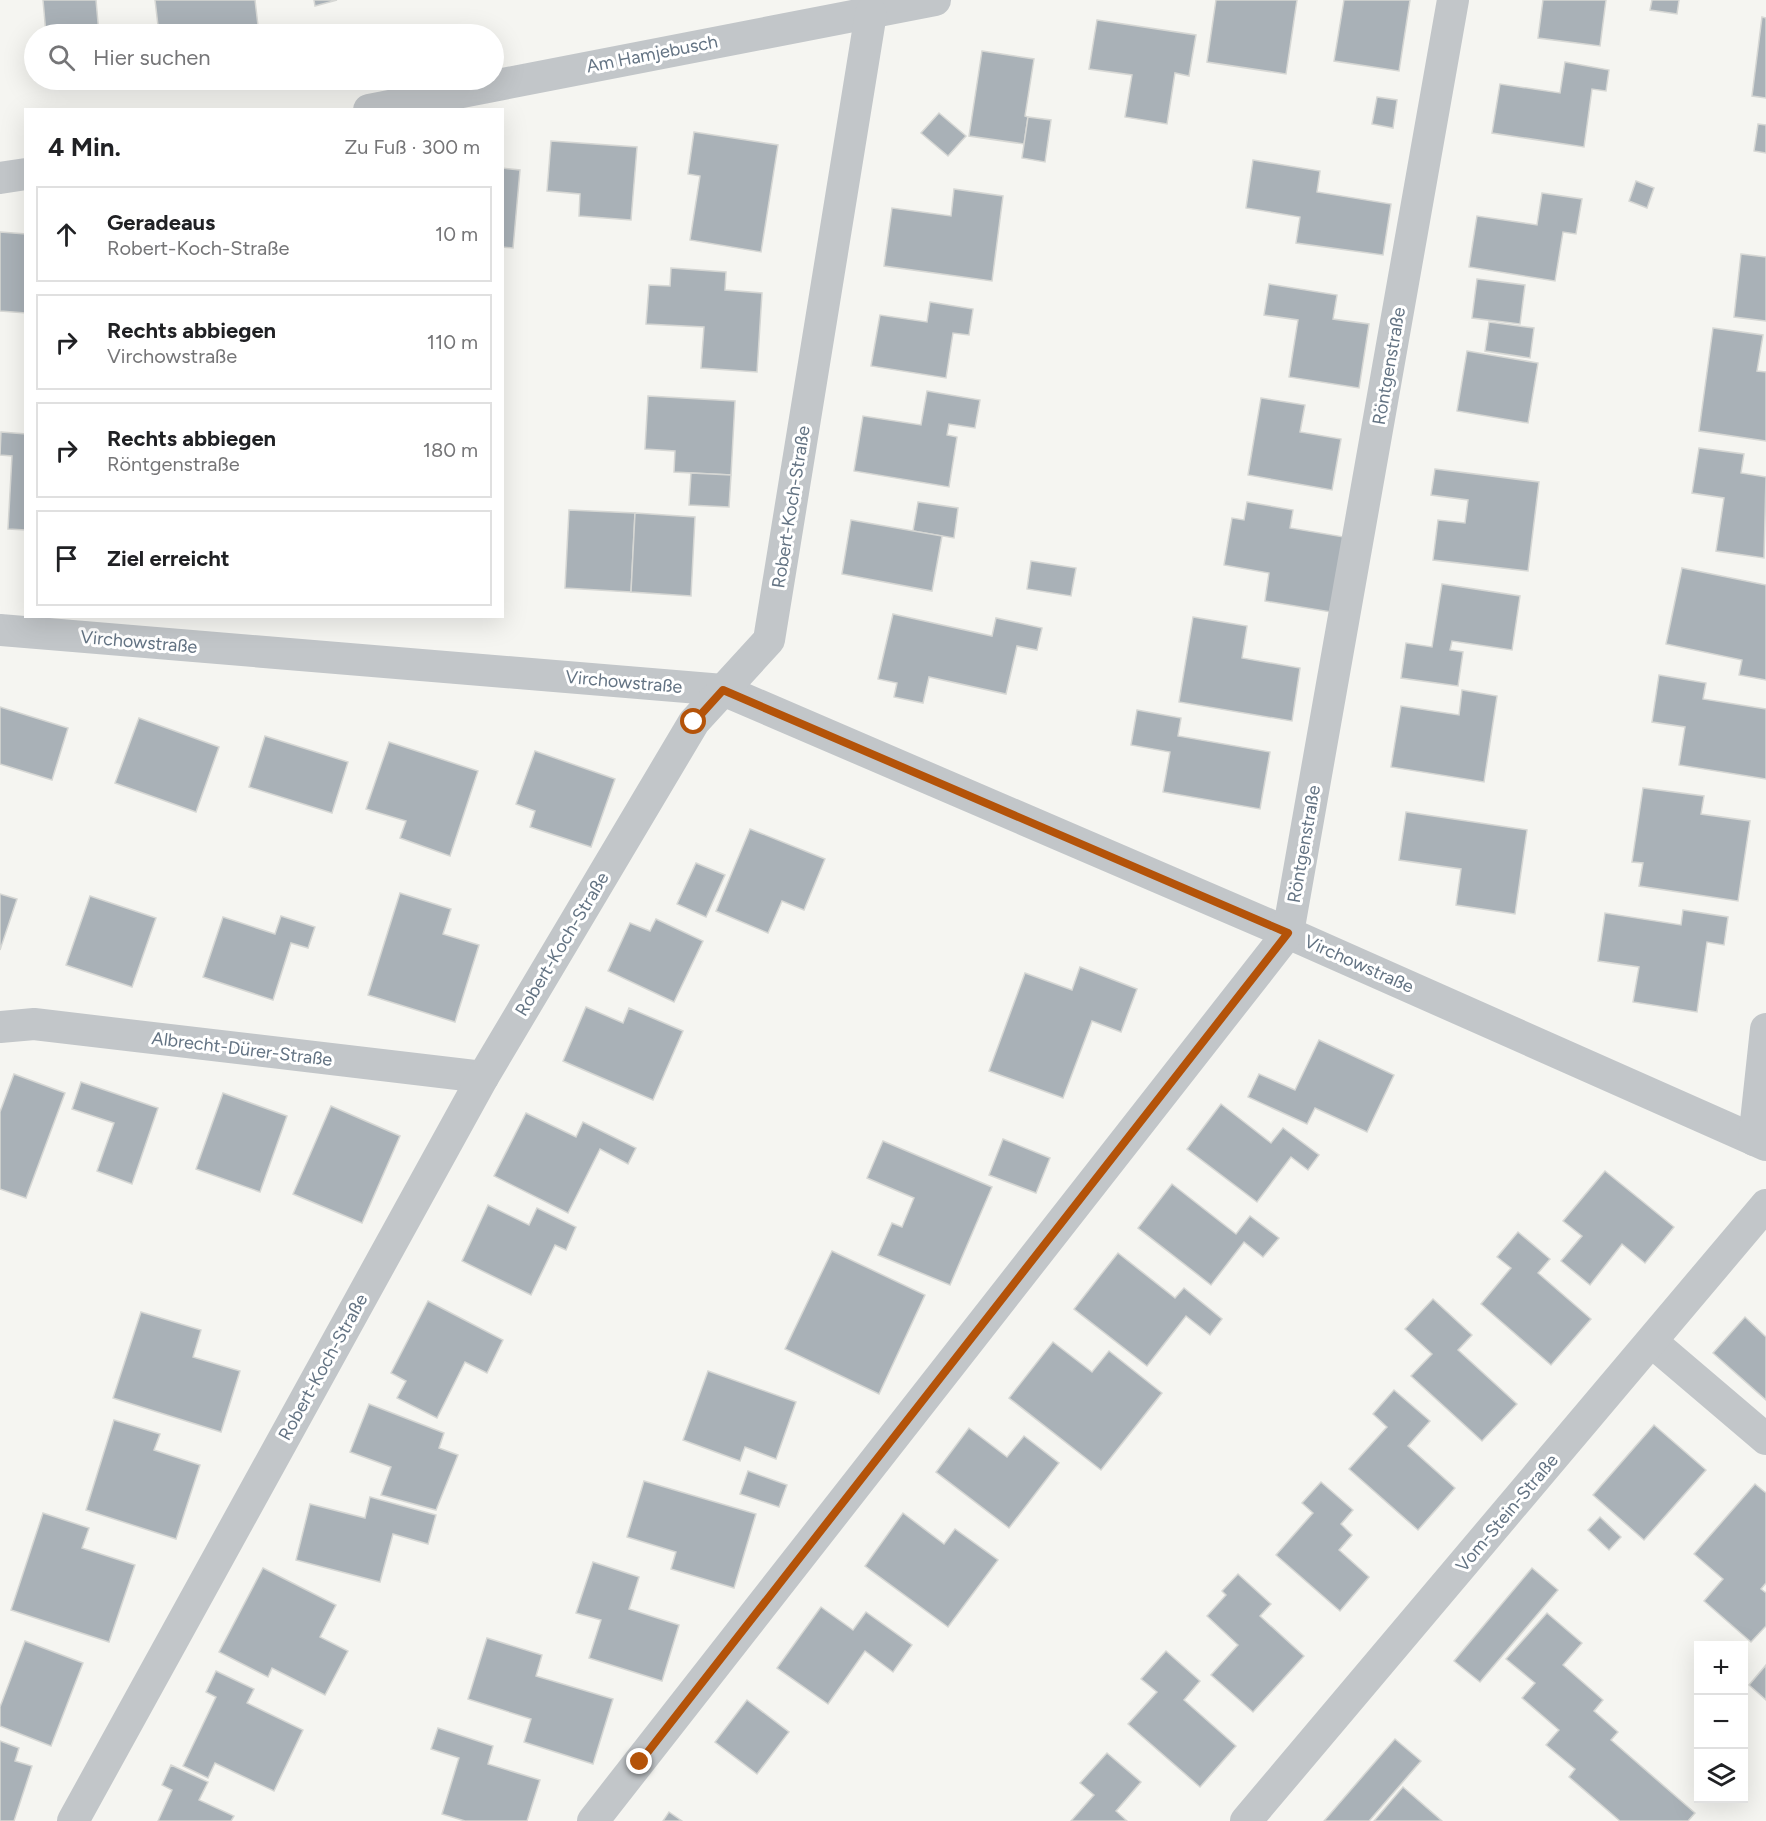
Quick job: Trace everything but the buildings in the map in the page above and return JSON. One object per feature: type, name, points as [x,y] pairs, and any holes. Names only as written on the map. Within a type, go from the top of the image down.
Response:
[{"type":"street","name":"Am Hamjebusch","points":[[504,83],[935,0]]},
{"type":"street","name":"Röntgenstraße","points":[[594,1821],[1288,933],[1453,0]]},
{"type":"street","name":"Robert-Koch-Straße","points":[[73,1821],[483,1077],[694,722],[769,640],[871,13]]},
{"type":"street","name":"Am Hamjebusch","points":[[379,108],[469,90]]},
{"type":"street","points":[[0,178],[24,174]]},
{"type":"street","name":"Virchowstraße","points":[[0,630],[723,690],[1288,933],[1760,1143]]},
{"type":"street","name":"Albrecht-Dürer-Straße","points":[[0,1027],[34,1024],[483,1077]]},
{"type":"street","points":[[1760,1143],[1766,1029]]},
{"type":"street","name":"Vom-Stein-Straße","points":[[1246,1821],[1766,1205]]},
{"type":"street","points":[[1652,1342],[1766,1439]]},
{"type":"route","points":[[640,1762],[1288,933],[723,690],[694,722]]}]
